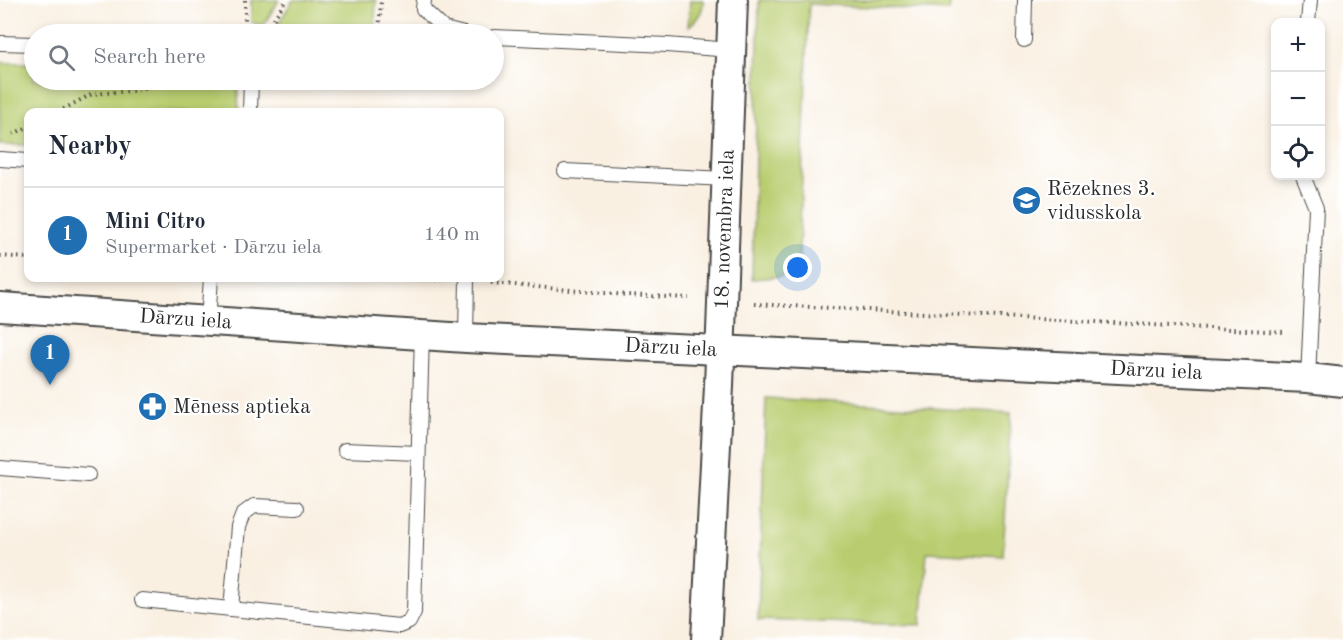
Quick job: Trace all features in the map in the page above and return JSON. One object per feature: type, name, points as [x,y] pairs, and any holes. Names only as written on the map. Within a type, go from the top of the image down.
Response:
[{"type":"street","name":"18. novembra iela","points":[[706,640],[733,0]]},
{"type":"street","name":"Dārzu iela","points":[[0,307],[466,338],[1308,378],[1343,382]]},
{"type":"lane","points":[[424,0],[423,9],[439,24]]},
{"type":"lane","points":[[1024,40],[1025,0]]},
{"type":"lane","points":[[1308,18],[1310,0]]},
{"type":"lane","points":[[504,37],[731,50]]},
{"type":"lane","points":[[0,43],[24,44]]},
{"type":"lane","points":[[250,108],[251,90]]},
{"type":"lane","points":[[0,159],[24,161]]},
{"type":"lane","points":[[565,171],[726,179]]},
{"type":"lane","points":[[1305,180],[1316,208],[1308,378]]},
{"type":"lane","points":[[208,321],[211,282]]},
{"type":"lane","points":[[466,338],[467,282]]},
{"type":"lane","points":[[142,600],[399,626],[409,622],[414,612],[423,335]]},
{"type":"lane","points":[[345,450],[418,453]]},
{"type":"lane","points":[[0,468],[88,476]]},
{"type":"lane","points":[[231,609],[238,527],[243,514],[254,506],[297,508]]},
{"type":"path","points":[[245,0],[246,24]]},
{"type":"path","points":[[270,24],[286,0]]},
{"type":"path","points":[[380,24],[381,0]]},
{"type":"path","points":[[66,108],[92,94],[142,90]]},
{"type":"path","points":[[0,256],[24,258]]},
{"type":"path","points":[[497,282],[627,295],[771,305],[1310,333]]},
{"type":"green space","points":[[251,0],[279,0],[264,24],[251,22]]},
{"type":"green space","points":[[293,0],[376,0],[375,24],[278,24]]},
{"type":"green space","points":[[690,0],[703,0],[703,4],[699,15],[688,27]]},
{"type":"green space","points":[[759,0],[949,0],[949,11],[809,4],[798,275],[752,279]]},
{"type":"green space","points":[[0,63],[24,63],[24,90],[238,90],[239,108],[24,108],[24,145],[0,145]]},
{"type":"green space","points":[[766,398],[1011,413],[1003,556],[927,552],[921,625],[758,620]]},
{"type":"place","name":"Rēzeknes 3. vidusskola","points":[[1026,201]]},
{"type":"place","name":"Mini Citro","points":[[50,385]]},
{"type":"place","name":"Mēness aptieka","points":[[152,407]]}]
